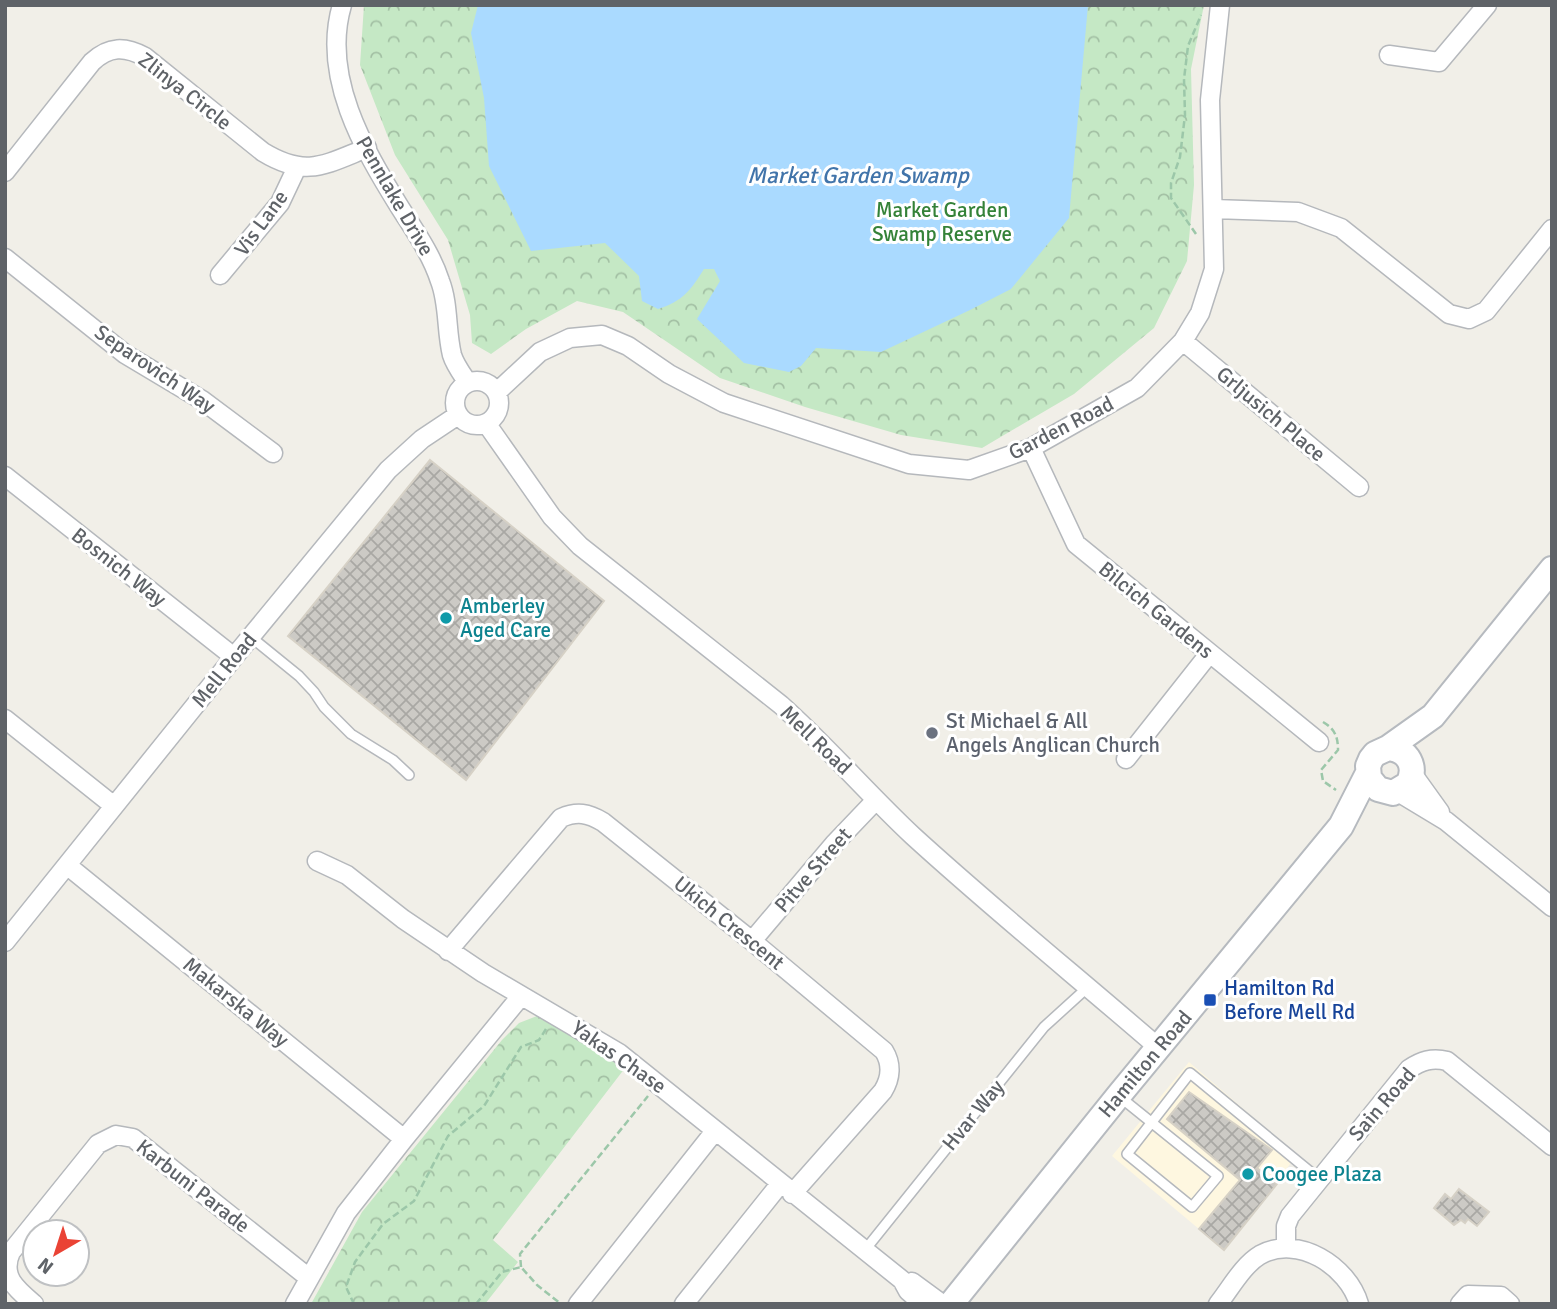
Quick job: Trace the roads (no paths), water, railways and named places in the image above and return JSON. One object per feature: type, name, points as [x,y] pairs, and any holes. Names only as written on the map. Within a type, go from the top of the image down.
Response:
[{"type":"main road","points":[[1403,782],[1433,716],[1552,569]]},
{"type":"main road","points":[[1403,782],[1374,786],[1368,766],[1376,754],[1433,716]]},
{"type":"main road","points":[[1388,748],[1407,756],[1403,782]]},
{"type":"main road","name":"Hamilton Road","points":[[951,1304],[1341,826],[1368,773]]},
{"type":"main road","name":"Hamilton Road","points":[[1341,826],[1403,782]]},
{"type":"street","name":"Pennlake Drive","points":[[342,5],[337,31],[340,77],[352,119],[366,148],[431,258],[445,299],[452,353],[468,383]]},
{"type":"street","points":[[1389,55],[1439,62],[1487,5]]},
{"type":"street","name":"Garden Road","points":[[497,392],[540,352],[570,338],[602,335],[628,346],[669,374],[724,403],[909,464],[969,470],[1031,448],[1137,388],[1183,341],[1200,313],[1214,269],[1211,8]]},
{"type":"street","name":"Zlinya Circle","points":[[5,172],[92,62],[101,54],[126,48],[145,57],[263,152],[281,163],[296,167]]},
{"type":"street","points":[[296,167],[323,165],[366,148]]},
{"type":"street","name":"Vis Lane","points":[[220,275],[280,203],[296,167]]},
{"type":"street","points":[[1214,209],[1298,212],[1341,228],[1449,314],[1469,319],[1486,311],[1552,229]]},
{"type":"street","name":"Separovich Way","points":[[5,258],[125,354],[202,400],[273,453]]},
{"type":"street","name":"Grljusich Place","points":[[1183,341],[1359,487]]},
{"type":"street","points":[[468,383],[487,383],[497,392],[497,413],[486,423],[474,425],[458,415],[455,401],[457,393],[468,383]]},
{"type":"street","name":"Mell Road","points":[[5,942],[233,657],[388,470],[422,439],[458,415]]},
{"type":"street","name":"Mell Road","points":[[486,423],[552,517],[580,546],[789,712],[935,856],[1159,1048]]},
{"type":"street","name":"Bilcich Gardens","points":[[1031,448],[1076,544],[1209,654],[1328,739]]},
{"type":"street","name":"Bosnich Way","points":[[5,476],[233,657]]},
{"type":"street","points":[[1126,759],[1209,654]]},
{"type":"street","points":[[5,719],[114,806]]},
{"type":"street","points":[[1403,782],[1446,821],[1551,904]]},
{"type":"street","name":"Pitve Street","points":[[752,941],[834,844],[876,800]]},
{"type":"street","name":"Ukich Crescent","points":[[449,950],[561,818],[580,813],[603,821],[752,941],[889,1058],[888,1083],[883,1091],[786,1189]]},
{"type":"street","name":"Yakas Chase","points":[[317,861],[347,876],[403,919],[521,996],[620,1053],[902,1280],[908,1291],[923,1304]]},
{"type":"street","name":"Makarska Way","points":[[68,866],[404,1139]]},
{"type":"street","points":[[295,1304],[346,1213],[521,996]]},
{"type":"street","name":"Sain Road","points":[[1286,1248],[1286,1226],[1290,1216],[1409,1069],[1427,1060],[1447,1061],[1552,1146]]},
{"type":"street","points":[[578,1304],[715,1131]]},
{"type":"street","name":"Karbuni Parade","points":[[34,1304],[15,1288],[9,1279],[6,1269],[11,1252],[98,1144],[116,1135],[133,1138],[309,1278]]},
{"type":"street","points":[[684,1304],[786,1189]]},
{"type":"street","points":[[1218,1304],[1258,1256],[1286,1248],[1307,1252],[1333,1266],[1348,1282],[1359,1304]]},
{"type":"street","name":"Yakas Chase","points":[[902,1280],[915,1282],[942,1304]]},
{"type":"street","points":[[1460,1304],[1468,1295],[1501,1296],[1510,1304]]},
{"type":"lane","points":[[251,637],[299,676],[351,734],[393,760],[410,775]]},
{"type":"lane","name":"Hvar Way","points":[[865,1250],[1044,1027],[1088,987]]},
{"type":"lane","points":[[1119,1095],[1152,1122],[1218,1176],[1192,1207],[1127,1154],[1152,1122],[1190,1073],[1319,1179]]},
{"type":"water","name":"Market Garden Swamp","points":[[478,5],[1088,5],[1069,218],[1011,289],[881,352],[816,348],[801,366],[789,372],[744,363],[697,319],[720,281],[714,269],[704,269],[685,294],[658,309],[642,301],[639,276],[605,243],[531,251],[489,166],[484,98],[471,33]]},
{"type":"place","name":"Amberley Aged Care","points":[[446,618]]},
{"type":"place","name":"St Michael & All Angels Anglican Church","points":[[932,733]]},
{"type":"place","name":"Hamilton Rd Before Mell Rd","points":[[1210,1000]]},
{"type":"place","name":"Coogee Plaza","points":[[1248,1174]]},
{"type":"park label","name":"Market Garden Swamp Reserve","points":[[942,222]]}]
